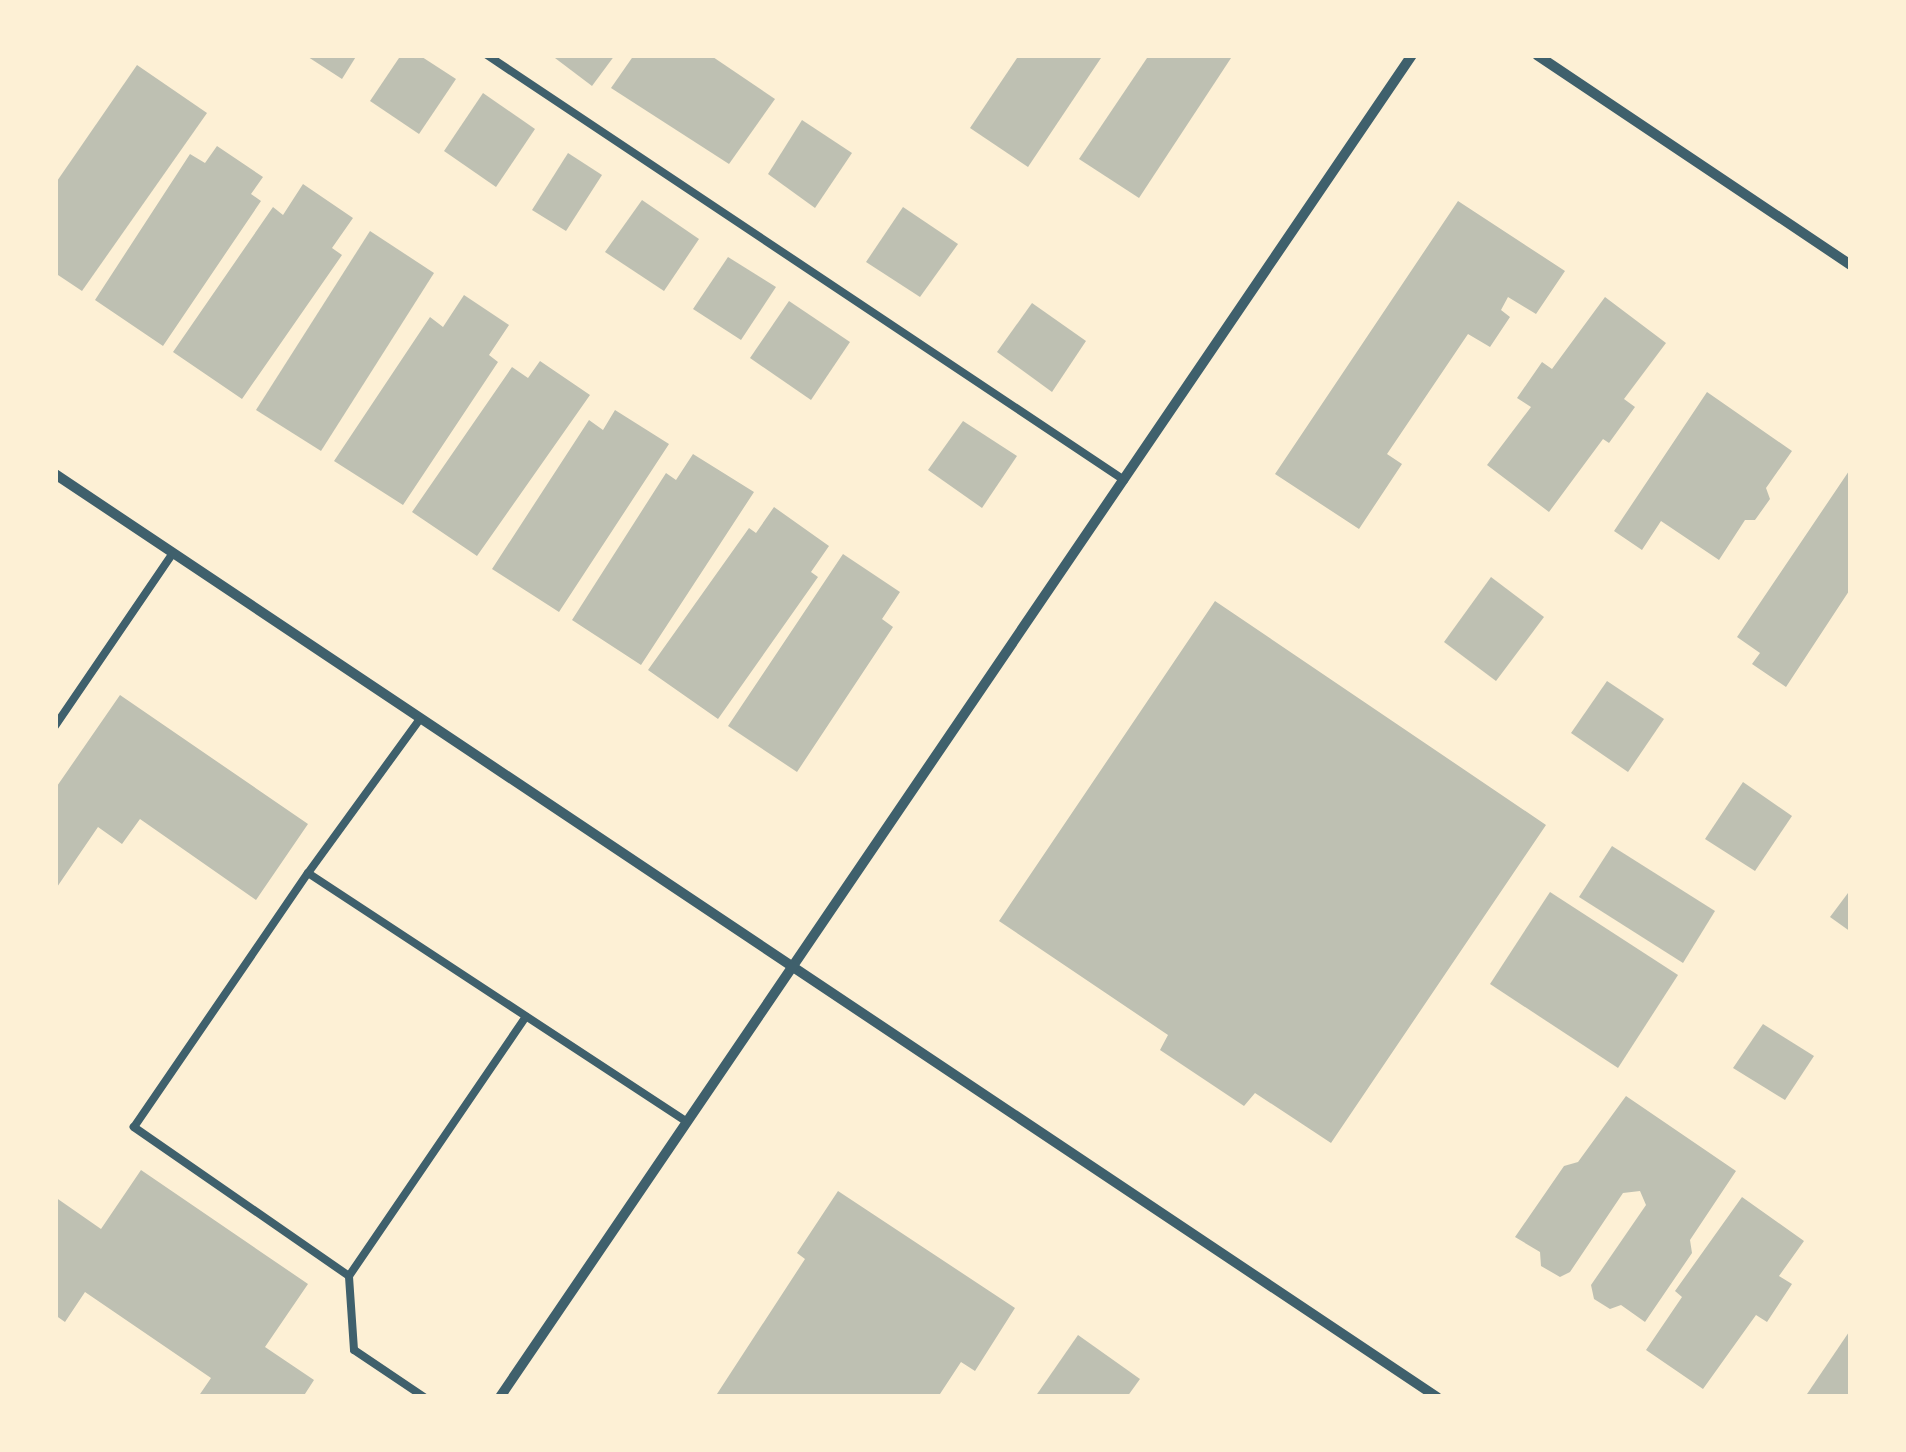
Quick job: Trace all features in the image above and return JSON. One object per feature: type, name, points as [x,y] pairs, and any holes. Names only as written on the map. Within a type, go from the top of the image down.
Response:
[{"type":"street","points":[[500,1397],[1412,55]]},
{"type":"street","points":[[1537,55],[1851,265]]},
{"type":"street","points":[[55,474],[1436,1397]]},
{"type":"lane","points":[[486,55],[1124,480]]},
{"type":"lane","points":[[55,726],[173,553]]},
{"type":"lane","points":[[349,1276],[134,1128],[308,873],[420,719]]},
{"type":"lane","points":[[308,873],[687,1122]]},
{"type":"lane","points":[[424,1397],[354,1350],[349,1276],[526,1017]]},
{"type":"building","points":[[305,55],[357,55],[342,79]]},
{"type":"building","points":[[401,55],[419,55],[456,79],[419,134],[370,101]]},
{"type":"building","points":[[551,55],[615,55],[592,86]]},
{"type":"building","points":[[634,55],[710,55],[775,99],[729,164],[611,88]]},
{"type":"building","points":[[1019,55],[1103,55],[1028,167],[970,128]]},
{"type":"building","points":[[1149,55],[1233,55],[1139,198],[1079,159]]},
{"type":"building","points":[[137,65],[207,113],[82,291],[55,273],[55,184]]},
{"type":"building","points":[[483,93],[535,129],[496,187],[444,151]]},
{"type":"building","points":[[802,120],[852,153],[815,208],[768,174]]},
{"type":"building","points":[[217,146],[263,177],[251,194],[261,201],[163,346],[95,300],[190,154],[205,163]]},
{"type":"building","points":[[568,153],[602,175],[566,231],[532,210]]},
{"type":"building","points":[[303,184],[353,218],[332,248],[342,255],[242,399],[173,352],[273,207],[283,215]]},
{"type":"building","points":[[642,200],[699,239],[664,291],[605,252]]},
{"type":"building","points":[[1458,201],[1565,271],[1536,314],[1508,297],[1501,310],[1510,317],[1490,347],[1468,334],[1387,454],[1402,464],[1359,529],[1275,474]]},
{"type":"building","points":[[903,207],[958,244],[920,297],[866,262]]},
{"type":"building","points":[[370,231],[434,273],[321,451],[256,410]]},
{"type":"building","points":[[728,257],[776,287],[741,340],[693,309]]},
{"type":"building","points":[[464,295],[509,325],[489,355],[498,362],[403,505],[334,461],[430,317],[443,327]]},
{"type":"building","points":[[1605,297],[1666,343],[1624,399],[1635,407],[1609,443],[1603,439],[1549,512],[1487,465],[1531,407],[1517,398],[1542,362],[1552,369]]},
{"type":"building","points":[[789,301],[850,342],[811,400],[750,358]]},
{"type":"building","points":[[1032,303],[1086,341],[1052,392],[997,352]]},
{"type":"building","points":[[540,361],[590,395],[477,556],[412,512],[512,367],[528,378]]},
{"type":"building","points":[[1707,392],[1792,451],[1766,488],[1770,499],[1755,520],[1745,520],[1719,560],[1661,521],[1642,550],[1614,531]]},
{"type":"building","points":[[615,410],[669,444],[559,612],[492,569],[589,420],[603,430]]},
{"type":"building","points":[[963,421],[1017,456],[982,508],[928,470]]},
{"type":"building","points":[[693,454],[754,492],[641,665],[572,620],[666,473],[676,480]]},
{"type":"building","points":[[1851,468],[1851,588],[1786,687],[1752,664],[1760,653],[1737,637]]},
{"type":"building","points":[[774,507],[829,546],[811,572],[818,577],[718,719],[648,670],[749,528],[756,533]]},
{"type":"building","points":[[843,554],[900,592],[882,619],[893,627],[797,772],[728,726]]},
{"type":"building","points":[[1491,577],[1544,617],[1496,681],[1444,642]]},
{"type":"building","points":[[1215,601],[1546,825],[1331,1143],[1255,1093],[1244,1106],[1160,1050],[1168,1035],[999,921]]},
{"type":"building","points":[[1607,681],[1664,719],[1628,772],[1571,733]]},
{"type":"building","points":[[120,695],[308,824],[256,900],[140,819],[122,844],[98,827],[55,890],[55,789]]},
{"type":"building","points":[[1743,782],[1792,816],[1755,871],[1705,839]]},
{"type":"building","points":[[1612,846],[1715,911],[1683,963],[1579,897]]},
{"type":"building","points":[[1851,889],[1851,932],[1830,917]]},
{"type":"building","points":[[1550,892],[1678,975],[1618,1068],[1490,984]]},
{"type":"building","points":[[1763,1024],[1814,1056],[1785,1100],[1733,1068]]},
{"type":"building","points":[[1626,1096],[1736,1171],[1690,1240],[1692,1253],[1645,1322],[1621,1305],[1610,1309],[1594,1299],[1591,1285],[1646,1205],[1640,1191],[1623,1193],[1570,1272],[1560,1277],[1541,1266],[1540,1252],[1515,1237],[1564,1166],[1578,1162]]},
{"type":"building","points":[[141,1170],[308,1284],[265,1347],[314,1380],[303,1397],[198,1397],[211,1378],[85,1292],[65,1322],[55,1315],[55,1197],[101,1229]]},
{"type":"building","points":[[838,1191],[1015,1308],[975,1371],[961,1362],[938,1397],[715,1397],[805,1259],[797,1253]]},
{"type":"building","points":[[1742,1197],[1804,1241],[1779,1276],[1792,1284],[1767,1322],[1756,1315],[1703,1389],[1646,1350],[1682,1297],[1675,1291]]},
{"type":"building","points":[[1851,1329],[1851,1397],[1805,1397]]},
{"type":"building","points":[[1078,1335],[1140,1379],[1127,1397],[1035,1397]]}]
